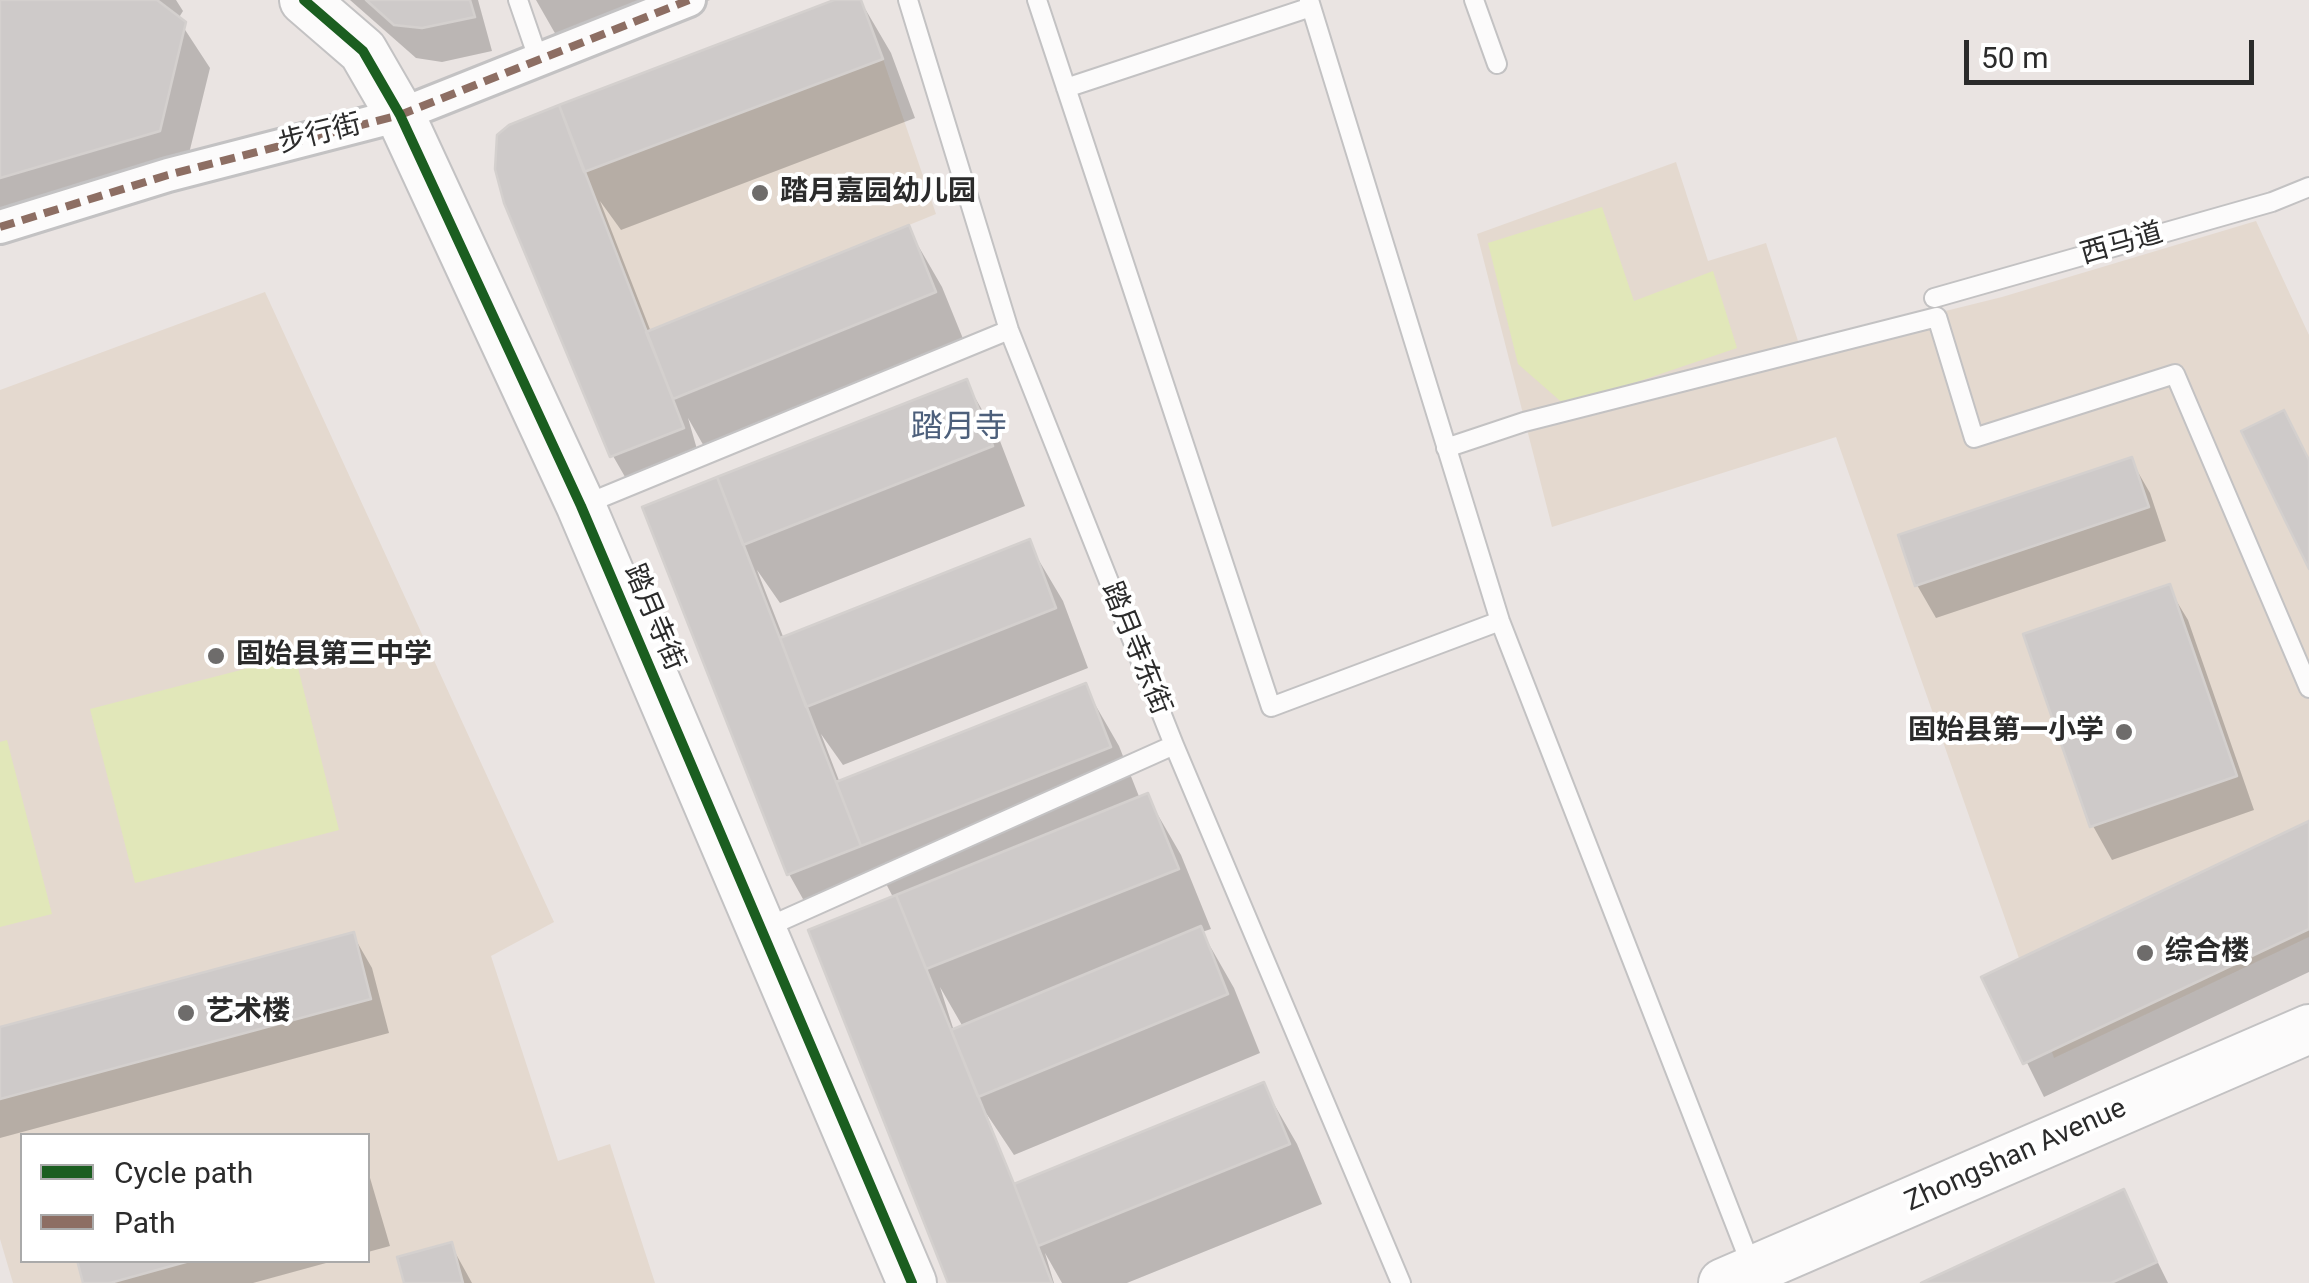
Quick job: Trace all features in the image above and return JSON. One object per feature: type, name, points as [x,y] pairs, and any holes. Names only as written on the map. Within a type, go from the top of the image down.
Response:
[{"type":"street","name":"踏月寺街","points":[[304,0],[363,51],[400,115],[581,506],[912,1283]]},
{"type":"street","name":"步行街","points":[[0,227],[168,175],[400,115],[689,0]]},
{"type":"street","name":"Zhongshan Avenue","points":[[1738,1277],[2309,1028]]},
{"type":"lane","points":[[518,0],[539,61]]},
{"type":"lane","name":"踏月寺东街","points":[[908,0],[1008,330],[1174,745],[1401,1283]]},
{"type":"lane","points":[[1037,0],[1271,706],[1500,621]]},
{"type":"lane","points":[[1474,0],[1497,64]]},
{"type":"lane","points":[[1066,88],[1310,4],[1500,621],[1738,1277]]},
{"type":"lane","name":"西马道","points":[[1934,298],[2272,202],[2309,186]]},
{"type":"lane","points":[[1446,448],[1524,422],[1937,317],[1974,438],[2175,374],[2309,688]]},
{"type":"lane","points":[[581,506],[1008,330]]},
{"type":"lane","points":[[762,930],[1174,745]]},
{"type":"shaded area","name":"踏月嘉园幼儿园","points":[[883,59],[936,214],[646,332],[584,172]]},
{"type":"shaded area","name":"固始县第一小学","points":[[1676,162],[1708,261],[1766,243],[1800,347],[2002,297],[2256,221],[2309,335],[2309,937],[2054,1058],[1836,437],[1552,527],[1477,234]]},
{"type":"shaded area","name":"固始县第三中学","points":[[265,292],[554,922],[491,956],[558,1161],[610,1144],[655,1283],[13,1283],[0,1239],[0,390]]},
{"type":"green space","points":[[1602,207],[1634,301],[1713,271],[1737,348],[1566,406],[1518,364],[1488,243]]},
{"type":"green space","points":[[295,656],[339,830],[135,883],[90,709]]},
{"type":"green space","points":[[7,740],[52,914],[0,927],[0,742]]},
{"type":"building","points":[[0,0],[157,0],[186,22],[160,131],[0,178]]},
{"type":"building","points":[[366,0],[470,0],[475,17],[422,28],[394,25]]},
{"type":"building","points":[[834,0],[861,0],[883,59],[584,172],[559,105]]},
{"type":"building","points":[[559,105],[684,428],[610,457],[504,203],[495,169],[497,135],[509,125]]},
{"type":"building","points":[[909,225],[936,292],[673,399],[646,332]]},
{"type":"building","points":[[967,379],[993,446],[743,545],[717,477]]},
{"type":"building","points":[[2284,410],[2309,460],[2309,569],[2241,431]]},
{"type":"building","points":[[2132,457],[2149,507],[1915,586],[1898,535]]},
{"type":"building","points":[[717,477],[861,846],[787,875],[642,507]]},
{"type":"building","points":[[1030,539],[1056,608],[806,707],[780,638]]},
{"type":"building","points":[[2170,584],[2237,776],[2090,827],[2023,634]]},
{"type":"building","points":[[1086,683],[1111,747],[861,846],[836,782]]},
{"type":"building","points":[[1148,793],[1179,869],[926,969],[896,895]]},
{"type":"building","name":"综合楼","points":[[2309,821],[2309,929],[2023,1064],[1981,977]]},
{"type":"building","points":[[896,895],[1052,1283],[948,1283],[808,930]]},
{"type":"building","points":[[1201,926],[1228,994],[978,1097],[951,1030]]},
{"type":"building","name":"艺术楼","points":[[354,932],[371,999],[0,1099],[0,1027]]},
{"type":"building","points":[[1264,1082],[1290,1144],[1038,1246],[1014,1184]]},
{"type":"building","points":[[2124,1189],[2157,1262],[2111,1283],[1921,1283]]},
{"type":"building","points":[[452,1242],[463,1283],[404,1283],[397,1257]]},
{"type":"building","points":[[78,1263],[182,1263],[110,1283],[83,1283]]},
{"type":"marked path","points":[[0,227],[168,175],[400,115],[689,0]]},
{"type":"cycle path","points":[[304,0],[363,51],[400,115],[581,506],[912,1283]]},
{"type":"place","name":"踏月嘉园幼儿园","points":[[760,193]]},
{"type":"place","name":"固始县第三中学","points":[[216,656]]},
{"type":"place","name":"固始县第一小学","points":[[2124,732]]},
{"type":"place","name":"综合楼","points":[[2145,953]]},
{"type":"place","name":"艺术楼","points":[[186,1013]]},
{"type":"district","name":"踏月寺","points":[[959,429]]}]
